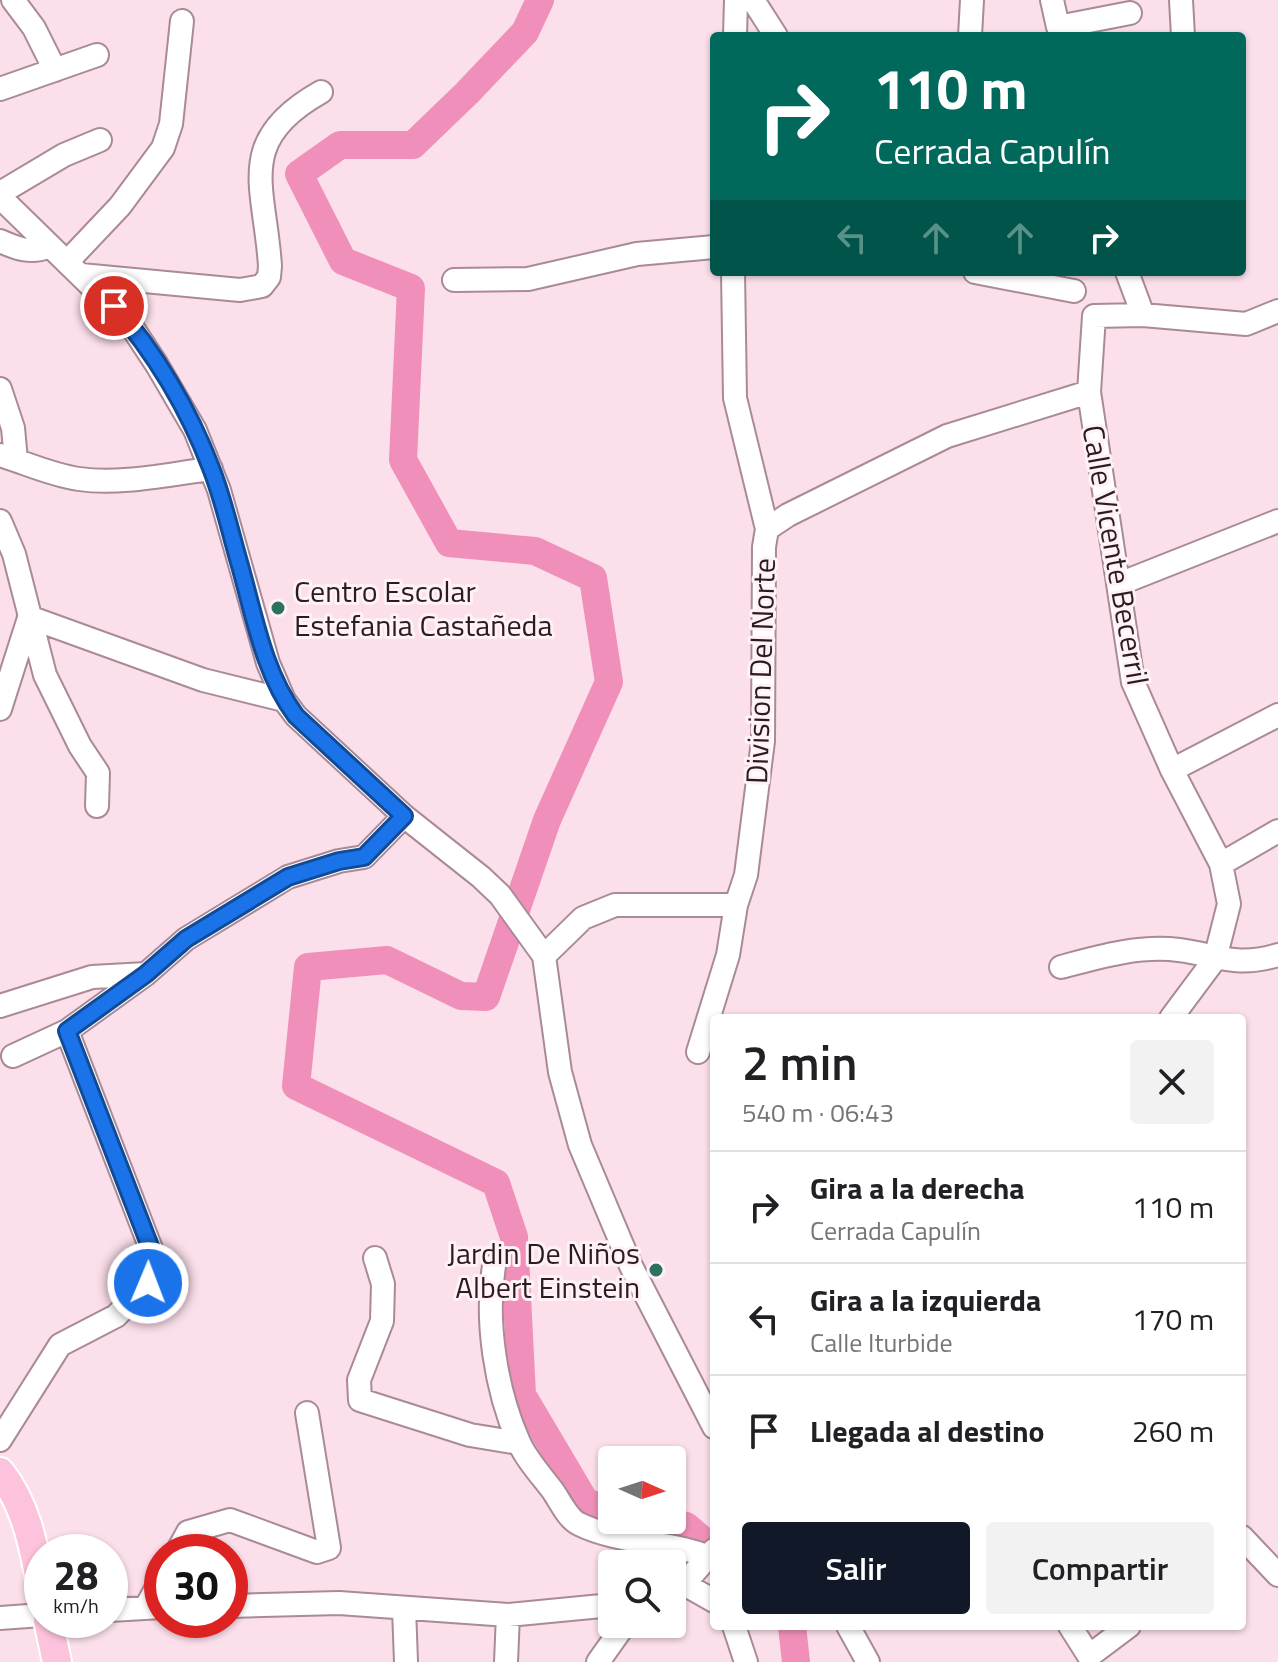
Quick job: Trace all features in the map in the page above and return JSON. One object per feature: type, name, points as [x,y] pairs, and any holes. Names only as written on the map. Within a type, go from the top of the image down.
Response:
[{"type":"main road","points":[[0,1472],[31,1534]]},
{"type":"main road","points":[[52,1638],[57,1662]]},
{"type":"street","points":[[13,0],[34,28],[55,70]]},
{"type":"street","points":[[735,32],[736,0]]},
{"type":"street","points":[[970,32],[972,0]]},
{"type":"street","points":[[1052,0],[1058,27],[1130,13]]},
{"type":"street","points":[[1181,0],[1183,32]]},
{"type":"street","points":[[763,3],[774,32]]},
{"type":"street","points":[[74,269],[163,148],[171,124],[182,21]]},
{"type":"street","points":[[0,89],[97,55]]},
{"type":"street","points":[[74,269],[240,290],[262,286],[269,277],[270,266],[259,182],[261,160],[283,118],[299,104],[321,92]]},
{"type":"street","points":[[100,140],[64,155],[0,195],[114,306],[144,343],[195,430],[211,469],[268,663],[284,700],[296,716],[404,816],[500,895],[540,952],[560,1072],[580,1145],[631,1266],[710,1419]]},
{"type":"street","points":[[0,241],[26,251],[38,251],[50,246]]},
{"type":"street","points":[[454,280],[528,279],[637,254],[710,247]]},
{"type":"street","points":[[733,276],[735,398],[767,529]]},
{"type":"street","points":[[1013,276],[1069,282],[1094,316],[1089,392]]},
{"type":"street","points":[[1128,276],[1143,315]]},
{"type":"street","points":[[1094,316],[1143,315],[1246,324],[1278,311]]},
{"type":"street","points":[[0,389],[13,428],[8,458],[57,475],[81,479],[111,480],[211,469]]},
{"type":"street","name":"Division Del Norte","points":[[698,1052],[728,955],[736,905],[746,875],[763,741],[764,547],[767,529],[788,515],[947,436],[1089,392]]},
{"type":"street","name":"Calle Vicente Becerril","points":[[1089,392],[1133,682],[1172,770],[1221,864],[1229,904],[1215,959],[1174,1014]]},
{"type":"street","points":[[0,521],[14,554],[45,675],[80,746],[98,773],[97,806]]},
{"type":"street","points":[[1119,584],[1278,521]]},
{"type":"street","points":[[29,617],[203,680],[284,700]]},
{"type":"street","points":[[0,709],[29,617]]},
{"type":"street","points":[[1172,770],[1278,715]]},
{"type":"street","points":[[13,1056],[67,1031],[146,974],[186,939],[288,877],[339,861],[364,857],[404,816]]},
{"type":"street","points":[[1221,864],[1278,831]]},
{"type":"street","points":[[540,952],[583,918],[615,905],[736,905]]},
{"type":"street","points":[[1061,967],[1117,952],[1177,950],[1239,962],[1278,955]]},
{"type":"street","points":[[0,1006],[92,977],[146,974]]},
{"type":"street","points":[[0,1440],[60,1345],[116,1316],[148,1283],[153,1254],[67,1031]]},
{"type":"street","points":[[375,1258],[383,1284],[382,1321],[359,1380],[360,1400],[470,1435],[519,1443]]},
{"type":"street","points":[[494,1266],[490,1291],[492,1337],[506,1403],[519,1443],[575,1523],[620,1539],[710,1553]]},
{"type":"street","points":[[187,1534],[230,1520],[317,1552],[329,1548],[307,1413]]},
{"type":"street","points":[[1246,1541],[1278,1575]]},
{"type":"street","points":[[686,1578],[710,1555]]},
{"type":"street","points":[[686,1589],[710,1599]]},
{"type":"street","points":[[248,1606],[339,1603],[508,1615],[598,1606]]},
{"type":"street","points":[[404,1608],[406,1662]]},
{"type":"street","points":[[506,1662],[508,1615]]},
{"type":"street","points":[[0,1618],[24,1616]]},
{"type":"street","points":[[735,1630],[746,1662]]},
{"type":"street","points":[[850,1630],[868,1662]]},
{"type":"street","points":[[1073,1630],[1089,1656],[1124,1630]]},
{"type":"street","points":[[598,1662],[615,1638]]},
{"type":"waterway","points":[[540,0],[525,32],[413,145],[340,145],[299,174],[343,261],[411,288],[403,460],[449,543],[535,551],[593,578],[609,682],[547,820],[486,997],[461,996],[387,960],[308,967],[296,1086],[496,1183],[514,1237],[522,1395],[586,1503],[598,1506]]},
{"type":"waterway","points":[[686,1526],[710,1546]]},
{"type":"waterway","points":[[792,1630],[796,1662]]},
{"type":"place","name":"Centro Escolar Estefania Castañeda","points":[[278,608]]},
{"type":"place","name":"Jardin De Niños Albert Einstein","points":[[656,1270]]},
{"type":"route","points":[[114,306],[144,343],[203,448],[219,490],[268,663],[284,700],[296,716],[404,816],[364,857],[339,861],[288,877],[186,939],[146,974],[67,1031],[153,1254],[148,1283]]}]
